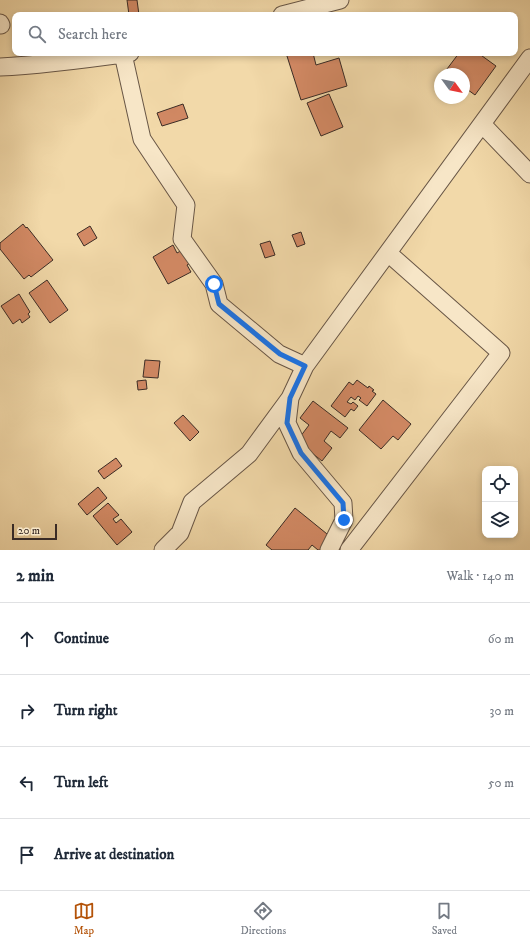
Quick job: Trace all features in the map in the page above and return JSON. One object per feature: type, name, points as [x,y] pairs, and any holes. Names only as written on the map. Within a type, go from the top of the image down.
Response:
[{"type":"street","points":[[294,12],[340,0]]},
{"type":"street","points":[[0,67],[37,65],[113,56]]},
{"type":"street","points":[[127,56],[142,139],[186,205],[182,239],[214,284],[219,304],[280,354],[305,366]]},
{"type":"street","points":[[163,550],[180,533],[192,502],[249,454],[290,398],[305,366],[530,58]]},
{"type":"street","points":[[482,124],[530,174]]},
{"type":"street","points":[[349,550],[501,352],[388,253]]},
{"type":"street","points":[[290,398],[287,423],[301,453],[343,503],[344,520],[329,550]]},
{"type":"building","points":[[127,0],[137,0],[139,12],[129,12]]},
{"type":"building","points":[[287,56],[314,56],[316,65],[339,58],[347,86],[301,100]]},
{"type":"building","points":[[457,56],[482,56],[496,66],[475,95],[470,91],[470,68],[448,68]]},
{"type":"building","points":[[329,94],[343,127],[321,136],[307,103]]},
{"type":"building","points":[[183,104],[188,118],[162,126],[157,113]]},
{"type":"building","points":[[23,224],[53,260],[31,277],[29,275],[24,279],[0,249],[0,243]]},
{"type":"building","points":[[90,226],[97,238],[84,246],[77,234]]},
{"type":"building","points":[[301,232],[305,244],[297,247],[292,235]]},
{"type":"building","points":[[270,241],[275,255],[265,258],[260,244]]},
{"type":"building","points":[[173,245],[177,253],[184,249],[192,262],[187,265],[191,272],[168,284],[153,257]]},
{"type":"building","points":[[47,280],[68,310],[50,323],[29,293]]},
{"type":"building","points":[[19,294],[30,312],[28,314],[30,317],[22,323],[20,319],[13,324],[1,306]]},
{"type":"building","points":[[145,360],[160,361],[158,378],[143,377]]},
{"type":"building","points":[[146,380],[147,389],[138,390],[137,381]]},
{"type":"building","points":[[357,380],[368,388],[369,386],[376,394],[367,406],[359,400],[361,398],[358,396],[355,400],[351,397],[347,402],[351,404],[353,402],[358,406],[354,411],[351,409],[345,417],[331,406],[349,382],[353,385]]},
{"type":"building","points":[[383,400],[411,424],[398,440],[393,436],[381,449],[359,430]]},
{"type":"building","points":[[313,401],[348,428],[340,438],[331,431],[324,441],[332,448],[322,461],[297,441],[309,425],[300,418]]},
{"type":"building","points":[[183,415],[199,432],[190,441],[174,423]]},
{"type":"building","points":[[116,458],[122,466],[104,479],[98,471]]},
{"type":"building","points":[[98,487],[107,498],[87,515],[78,504]]},
{"type":"building","points":[[108,503],[119,515],[113,519],[116,523],[121,519],[132,532],[117,545],[93,516]]},
{"type":"building","points":[[295,508],[332,538],[323,550],[318,550],[312,545],[308,550],[272,550],[266,545]]},
{"type":"route","points":[[214,284],[219,304],[280,354],[305,366],[290,398],[287,423],[301,453],[343,503],[344,520]]}]
